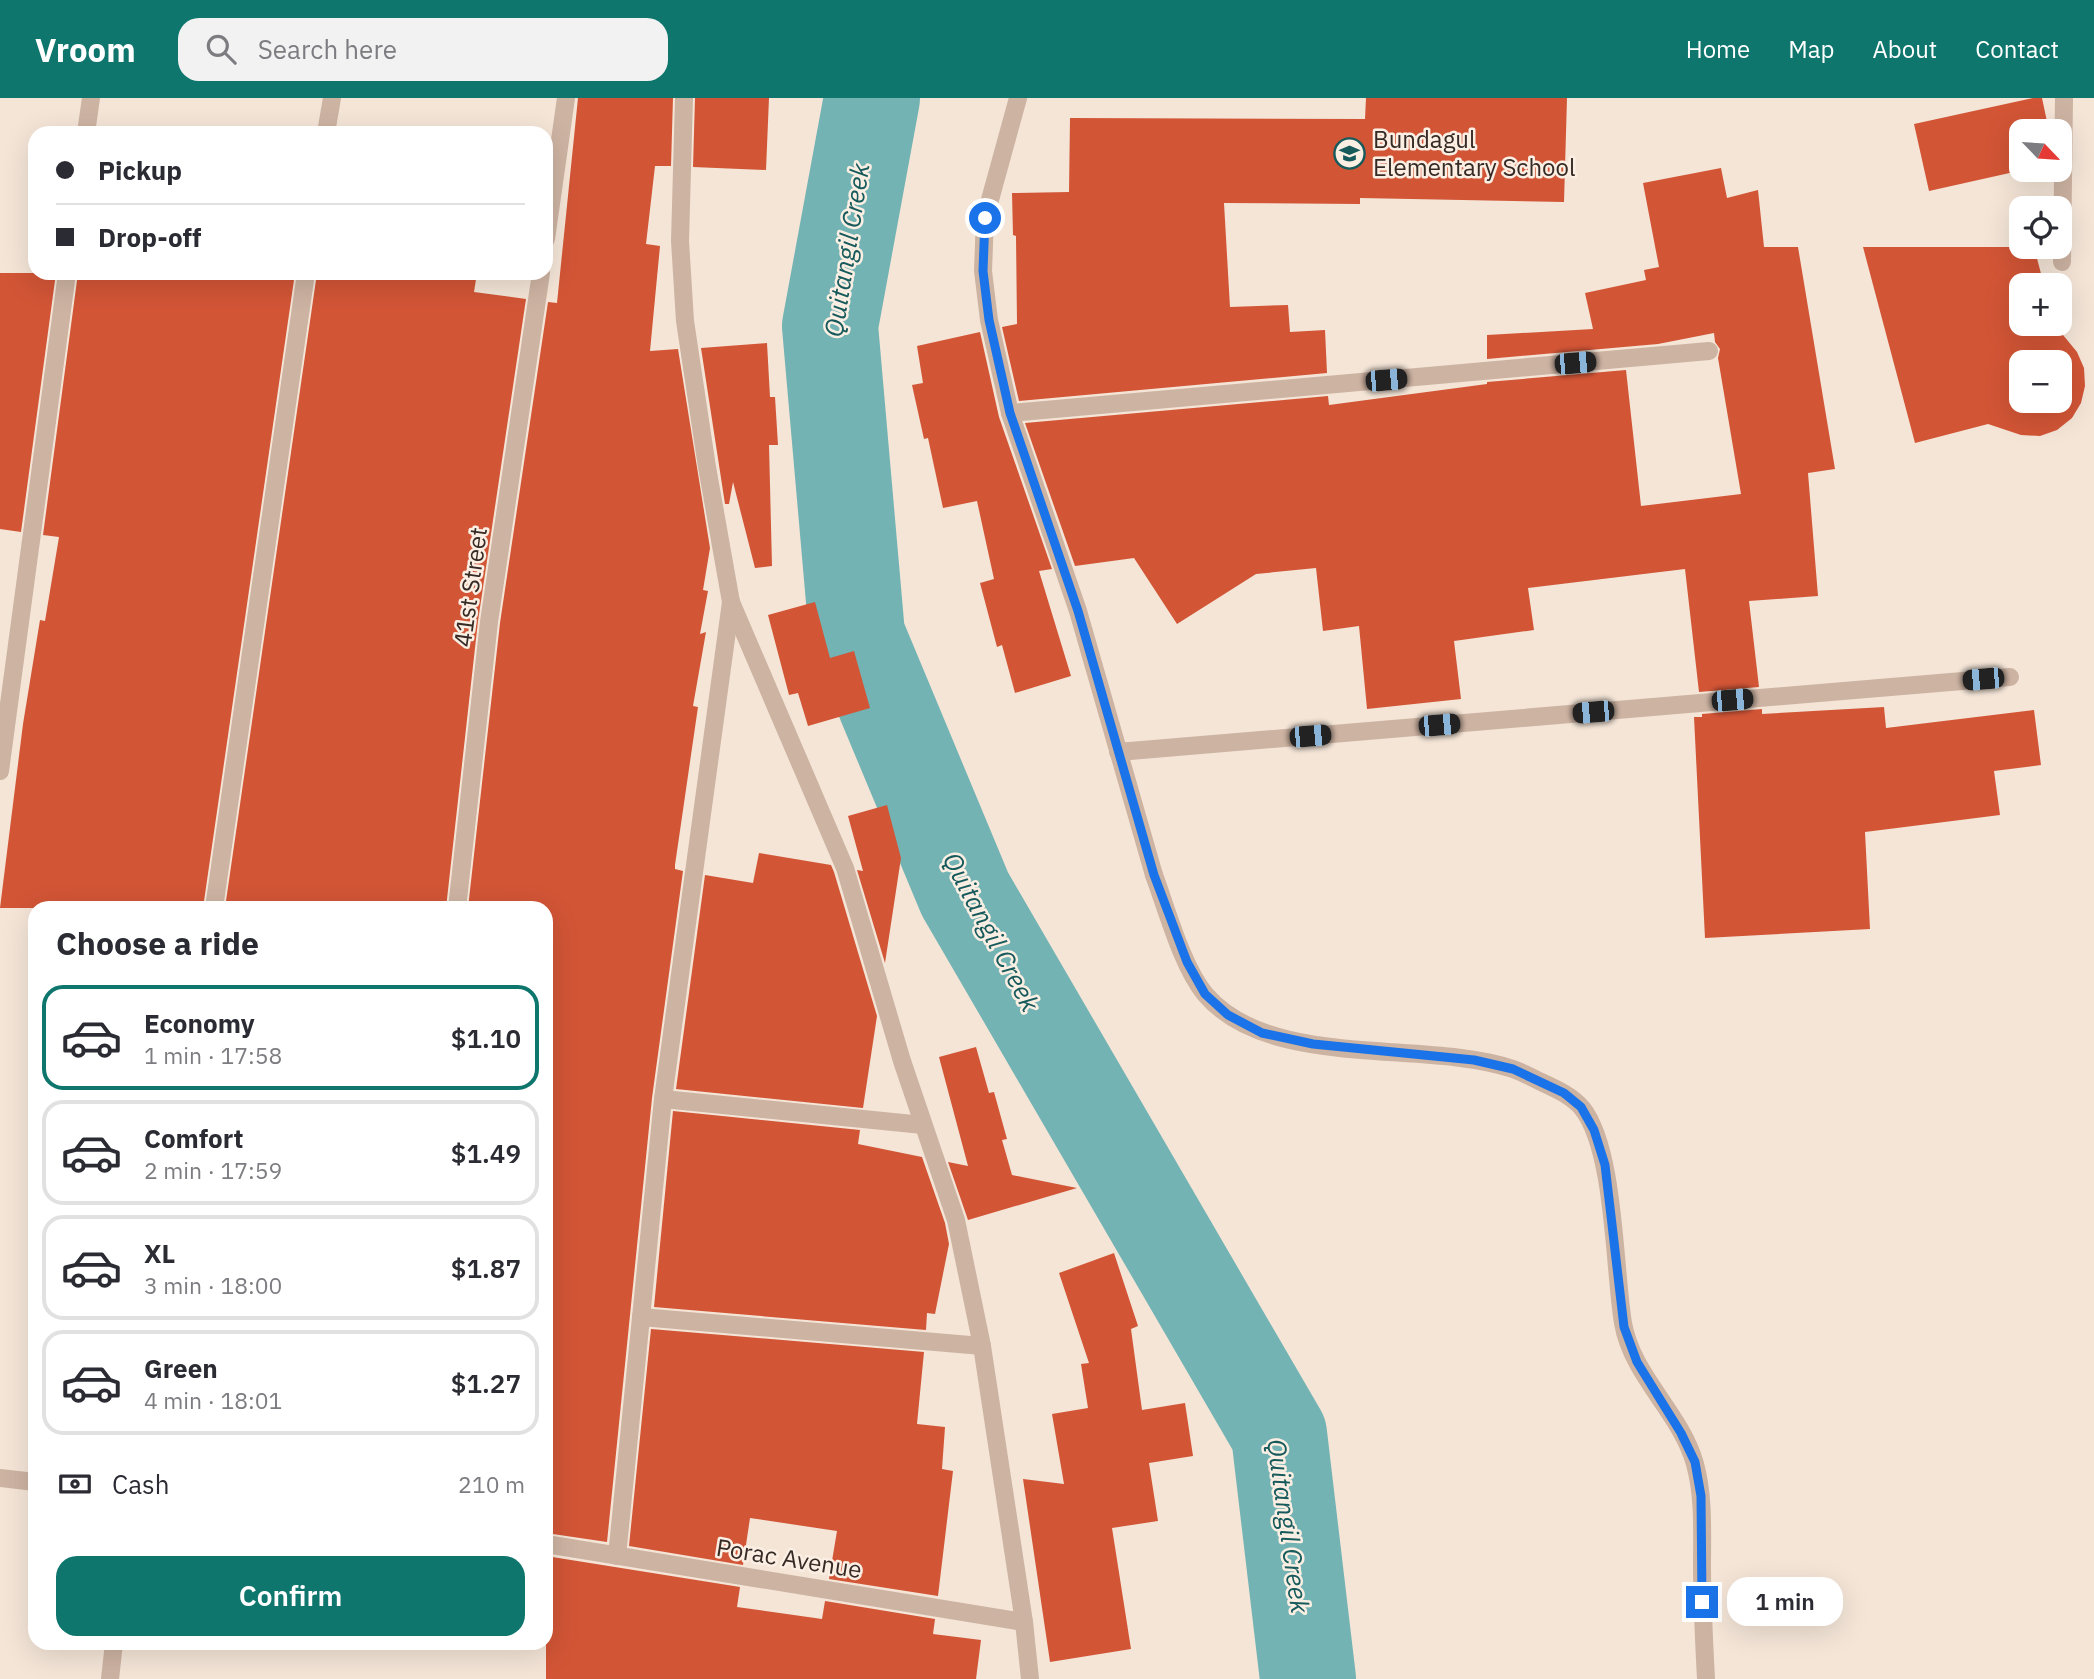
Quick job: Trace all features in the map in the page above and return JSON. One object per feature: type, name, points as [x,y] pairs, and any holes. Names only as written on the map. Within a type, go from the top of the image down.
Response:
[{"type":"street","points":[[87,126],[91,98]]},
{"type":"street","points":[[328,126],[332,98]]},
{"type":"street","points":[[553,190],[566,98]]},
{"type":"street","points":[[684,98],[680,241],[685,321],[731,602],[845,868],[923,1125],[956,1220],[982,1346],[1024,1622],[1030,1679]]},
{"type":"street","points":[[1018,98],[985,218],[983,271],[989,320],[1010,413],[1078,611],[1154,875],[1187,962],[1205,994],[1228,1015],[1262,1033],[1313,1044],[1474,1060],[1513,1069],[1564,1093],[1581,1107],[1594,1130],[1605,1165],[1624,1327],[1637,1362],[1681,1433],[1695,1462],[1701,1496],[1702,1623],[1706,1679]]},
{"type":"street","points":[[2062,262],[2064,98]]},
{"type":"street","points":[[0,771],[66,280]]},
{"type":"street","points":[[215,901],[305,280]]},
{"type":"street","name":"41st Street","points":[[458,901],[489,622],[540,280]]},
{"type":"street","points":[[1010,413],[1709,351]]},
{"type":"street","points":[[617,1556],[663,1099],[731,602]]},
{"type":"street","points":[[1118,752],[2010,677]]},
{"type":"street","points":[[663,1099],[923,1125]]},
{"type":"street","points":[[641,1317],[982,1346]]},
{"type":"street","points":[[0,1478],[28,1481]]},
{"type":"street","name":"Porac Avenue","points":[[553,1545],[1024,1622]]},
{"type":"street","points":[[110,1679],[113,1650]]},
{"type":"building","points":[[578,98],[673,98],[671,166],[655,166],[646,244],[660,246],[650,351],[678,349],[710,548],[703,590],[708,591],[700,634],[706,632],[693,706],[698,707],[675,865],[675,869],[683,871],[652,1098],[607,1542],[553,1534],[553,901],[469,901],[500,623],[548,302],[557,303]]},
{"type":"building","points":[[695,98],[769,98],[766,170],[693,167]]},
{"type":"building","points":[[1366,98],[1567,98],[1564,202],[1360,198],[1360,204],[1224,203],[1230,307],[1288,305],[1290,332],[1325,330],[1327,373],[1019,401],[1002,327],[1017,324],[1016,236],[1013,235],[1012,193],[1069,192],[1070,118],[1365,119]]},
{"type":"building","points":[[2033,98],[2042,98],[2046,119],[2009,119],[2009,173],[1929,191],[1914,124]]},
{"type":"building","points":[[1721,168],[1727,198],[1758,190],[1764,247],[1798,247],[1835,469],[1808,473],[1818,596],[1749,601],[1759,687],[1699,692],[1685,569],[1528,588],[1534,630],[1454,641],[1461,699],[1367,709],[1359,626],[1323,631],[1316,568],[1256,574],[1177,624],[1134,558],[1075,566],[1025,423],[1328,396],[1329,405],[1487,382],[1626,370],[1641,506],[1741,494],[1718,358],[1720,349],[1715,342],[1714,333],[1658,344],[1487,359],[1487,335],[1593,329],[1585,293],[1646,280],[1644,270],[1659,267],[1643,183]]},
{"type":"building","points":[[1863,247],[2009,247],[2009,259],[2037,259],[2041,273],[2009,273],[2009,336],[2064,336],[2077,352],[2084,368],[2085,386],[2081,403],[2072,418],[2057,430],[2040,436],[2021,435],[1988,424],[1915,443]]},
{"type":"building","points":[[0,273],[28,273],[28,280],[55,280],[21,532],[0,529]]},
{"type":"building","points":[[77,280],[294,280],[204,901],[28,901],[28,908],[0,908],[23,724],[40,620],[45,621],[59,537],[43,535]]},
{"type":"building","points":[[316,280],[476,280],[474,292],[526,299],[478,621],[447,901],[226,901]]},
{"type":"building","points":[[980,332],[999,417],[1052,569],[1039,571],[1071,676],[1015,693],[1002,645],[997,647],[980,583],[994,579],[977,501],[943,508],[928,438],[924,439],[912,385],[923,383],[917,346]]},
{"type":"building","points":[[767,343],[770,397],[775,397],[778,445],[769,445],[772,566],[755,568],[733,482],[729,504],[725,504],[701,348]]},
{"type":"building","points":[[815,602],[830,658],[854,651],[870,708],[808,726],[798,693],[789,695],[768,615]]},
{"type":"building","points":[[1884,707],[1886,728],[2034,710],[2041,765],[1994,771],[2000,815],[1865,832],[1870,929],[1705,938],[1694,717],[1762,709],[1762,714]]},
{"type":"building","points":[[887,805],[901,858],[885,963],[857,870],[863,871],[848,816]]},
{"type":"building","points":[[759,853],[831,865],[834,872],[877,1016],[863,1108],[676,1089],[705,875],[753,883]]},
{"type":"building","points":[[976,1047],[989,1093],[994,1092],[1007,1139],[1002,1140],[1012,1175],[1077,1188],[968,1220],[948,1162],[968,1166],[939,1057]]},
{"type":"building","points":[[673,1111],[860,1130],[858,1144],[922,1157],[945,1223],[949,1244],[935,1314],[927,1313],[926,1330],[654,1307]]},
{"type":"building","points":[[1114,1253],[1138,1326],[1131,1329],[1142,1410],[1185,1403],[1193,1456],[1149,1463],[1158,1521],[1112,1528],[1131,1649],[1050,1662],[1023,1479],[1064,1484],[1052,1414],[1088,1408],[1081,1364],[1089,1363],[1059,1273]]},
{"type":"building","points":[[651,1329],[924,1352],[917,1424],[945,1427],[942,1469],[953,1471],[938,1596],[829,1579],[837,1531],[750,1518],[743,1565],[629,1546]]},
{"type":"building","points":[[553,1557],[740,1587],[737,1607],[822,1619],[825,1601],[935,1619],[933,1634],[981,1640],[976,1679],[546,1679],[546,1650],[553,1650]]},
{"type":"waterway","name":"Quitangil Creek","points":[[872,98],[830,326],[857,635],[965,894],[1279,1434],[1308,1679]]},
{"type":"place","name":"Bundagul Elementary School","points":[[1350,154]]},
{"type":"route","points":[[985,218],[983,271],[989,320],[1010,413],[1078,611],[1154,875],[1187,962],[1205,994],[1228,1015],[1262,1033],[1313,1044],[1474,1060],[1513,1069],[1564,1093],[1581,1107],[1594,1130],[1605,1165],[1624,1327],[1637,1362],[1681,1433],[1695,1462],[1701,1496],[1702,1602]]}]
